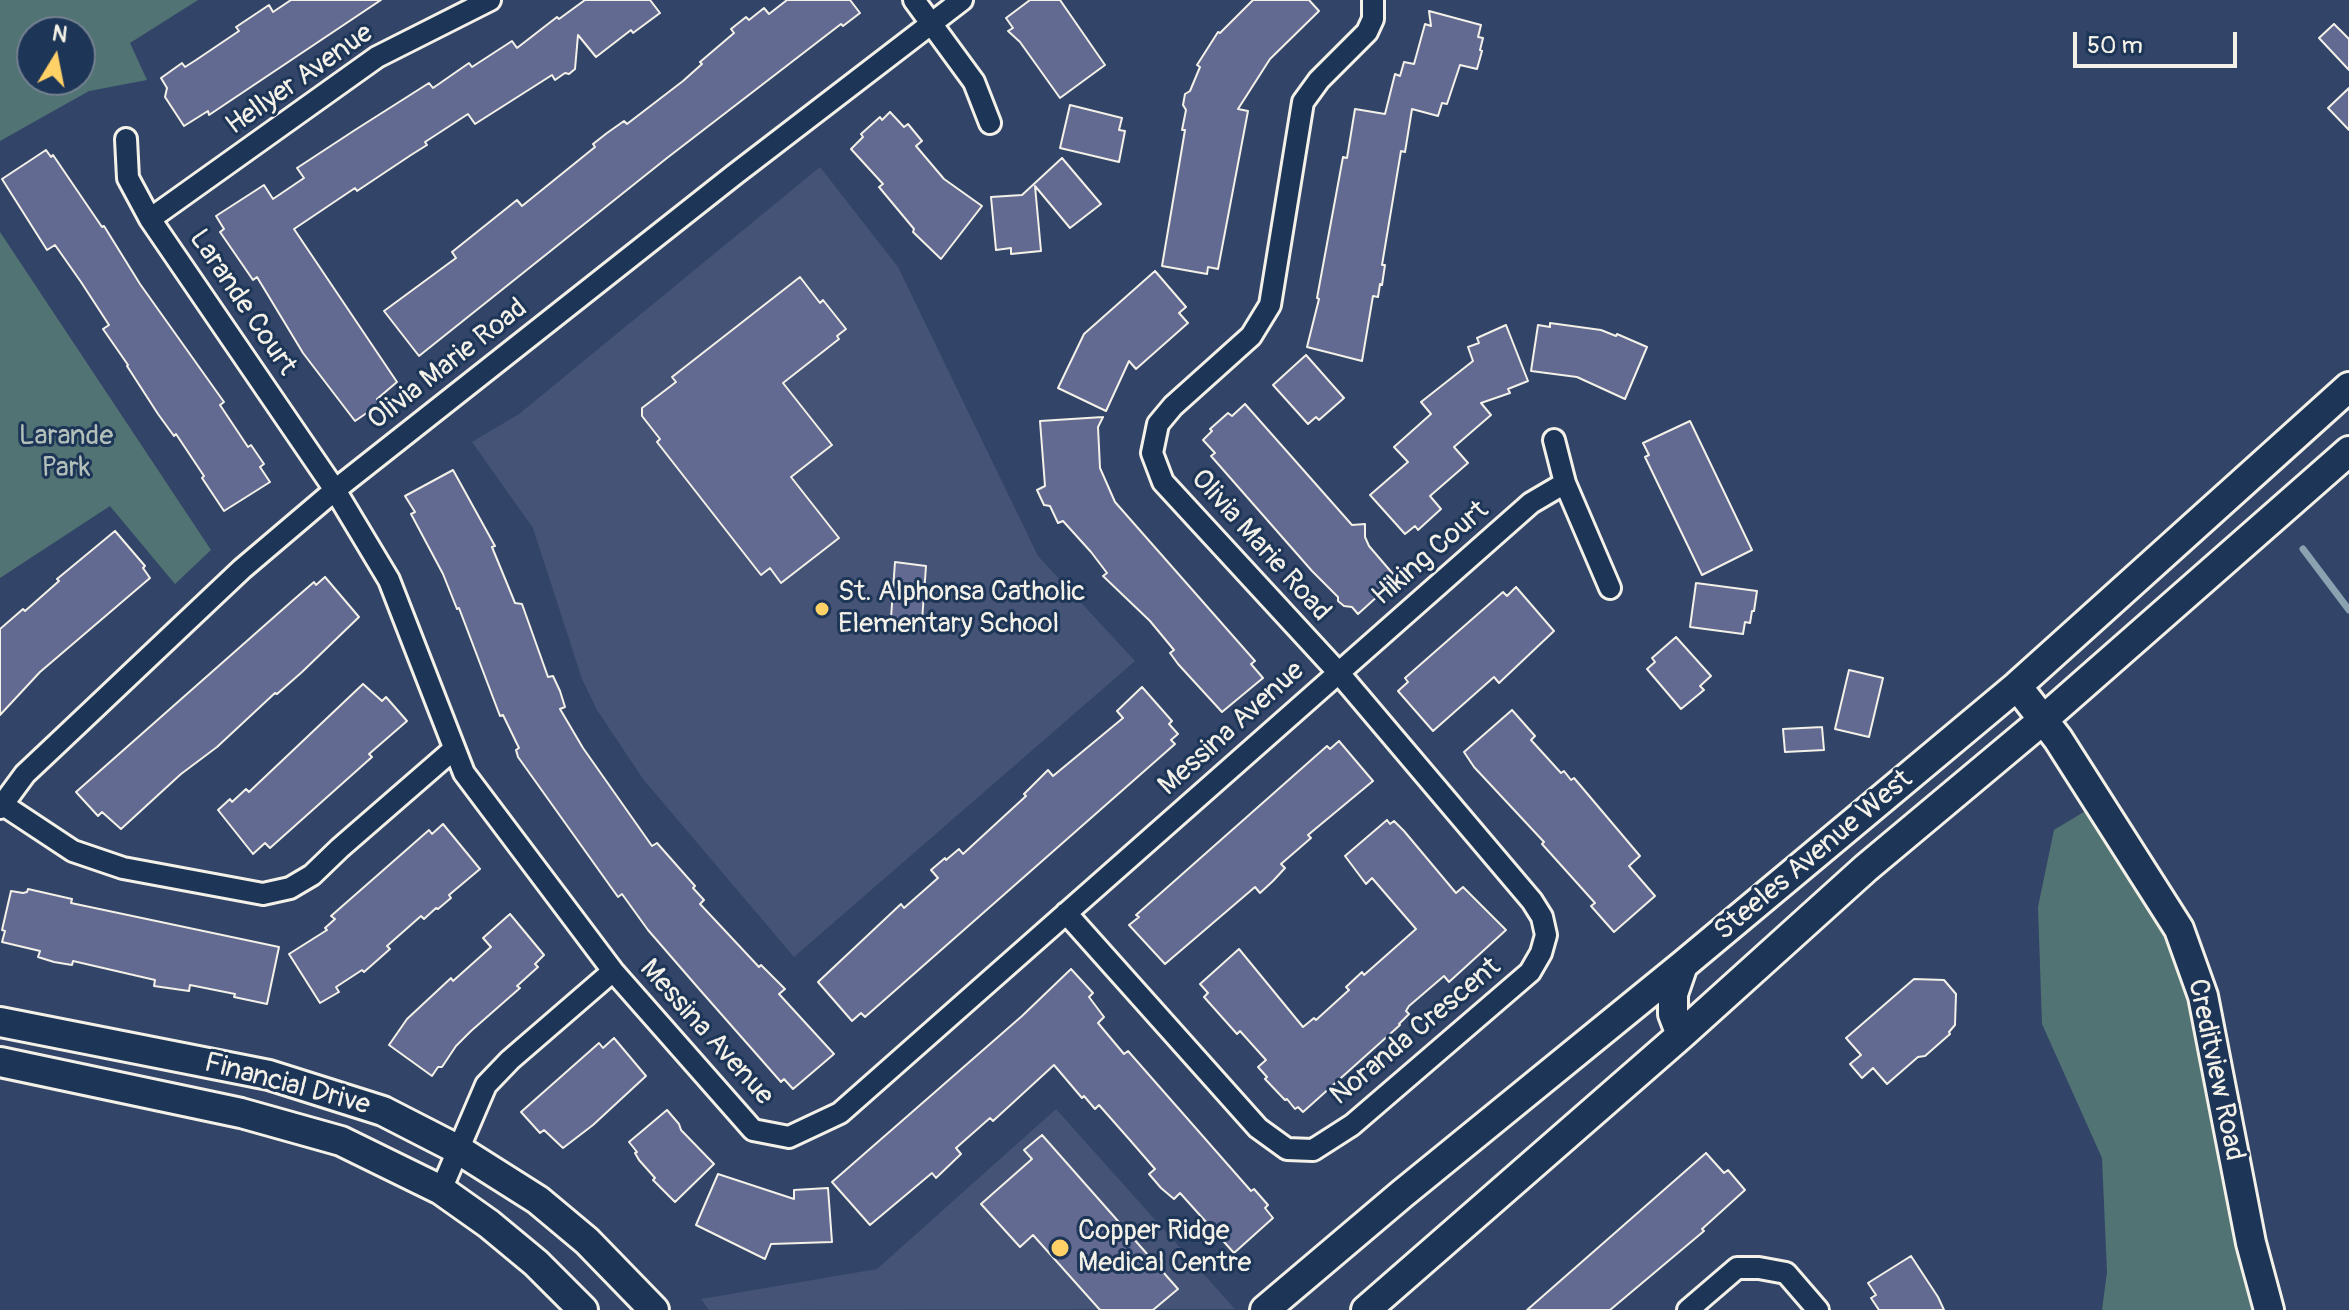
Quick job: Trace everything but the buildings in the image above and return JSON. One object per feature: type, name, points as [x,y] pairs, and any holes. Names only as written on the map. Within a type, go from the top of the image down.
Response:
[{"type":"main road","name":"Steeles Avenue West","points":[[1265,1310],[2017,686],[2349,387]]},
{"type":"main road","name":"Steeles Avenue West","points":[[1366,1310],[1681,1035],[1866,868],[2044,719],[2349,451]]},
{"type":"main road","name":"Creditview Road","points":[[2017,686],[2044,719],[2179,929],[2203,996],[2251,1243],[2269,1310]]},
{"type":"main road","points":[[1681,1035],[1673,1014],[1673,994],[1683,965]]},
{"type":"main road","name":"Financial Drive","points":[[0,1022],[269,1075],[383,1111],[459,1150],[548,1208],[587,1241],[654,1310]]},
{"type":"main road","name":"Financial Drive","points":[[0,1062],[162,1095],[313,1132],[379,1158],[441,1190],[489,1224],[536,1263],[583,1310]]},
{"type":"street","name":"Hellyer Avenue","points":[[150,219],[377,57],[490,0]]},
{"type":"street","points":[[914,0],[974,82],[990,123]]},
{"type":"street","name":"Olivia Marie Road","points":[[1,806],[25,774],[71,730],[242,569],[335,490],[734,175],[962,0]]},
{"type":"street","name":"Olivia Marie Road","points":[[1338,672],[1163,482],[1152,453],[1158,424],[1173,406],[1251,336],[1270,305],[1303,102],[1319,80],[1367,32],[1373,19],[1373,0]]},
{"type":"street","name":"Larande Court","points":[[126,139],[128,178],[150,219],[335,490]]},
{"type":"street","points":[[1554,440],[1565,483],[1610,588]]},
{"type":"street","name":"Hiking Court","points":[[1338,672],[1531,503],[1565,483]]},
{"type":"street","name":"Messina Avenue","points":[[335,490],[389,580],[464,773],[613,971],[753,1130],[789,1137],[840,1113],[1338,672]]},
{"type":"street","name":"Noranda Crescent","points":[[1066,913],[1258,1128],[1287,1149],[1313,1150],[1352,1125],[1530,972],[1541,953],[1546,935],[1542,917],[1532,901],[1338,672]]},
{"type":"street","points":[[1,806],[73,851],[123,868],[263,894],[290,888],[312,875],[454,749]]},
{"type":"street","points":[[441,1190],[486,1085],[510,1060],[613,971]]},
{"type":"street","points":[[1688,1310],[1737,1268],[1786,1273],[1818,1310]]},
{"type":"shaded area","name":"St. Alphonsa Catholic Elementary School","points":[[820,167],[898,267],[1038,556],[1135,661],[794,957],[643,779],[597,710],[582,679],[533,528],[472,442],[519,414]]},
{"type":"shaded area","points":[[1056,1109],[1235,1309],[709,1310],[701,1299],[877,1269]]},
{"type":"green space","points":[[0,0],[198,0],[130,43],[147,80],[96,90],[96,16],[16,16],[16,96],[80,96],[0,141]]},
{"type":"green space","name":"Larande Park","points":[[0,232],[211,550],[175,584],[110,506],[0,578]]},
{"type":"green space","points":[[2087,810],[2190,956],[2263,1310],[2102,1310],[2107,1272],[2102,1158],[2042,1024],[2038,907],[2054,830]]},
{"type":"waterway","points":[[2303,549],[2349,610]]},
{"type":"place","name":"St. Alphonsa Catholic Elementary School","points":[[822,609]]},
{"type":"place","name":"Copper Ridge Medical Centre","points":[[1060,1248]]}]
